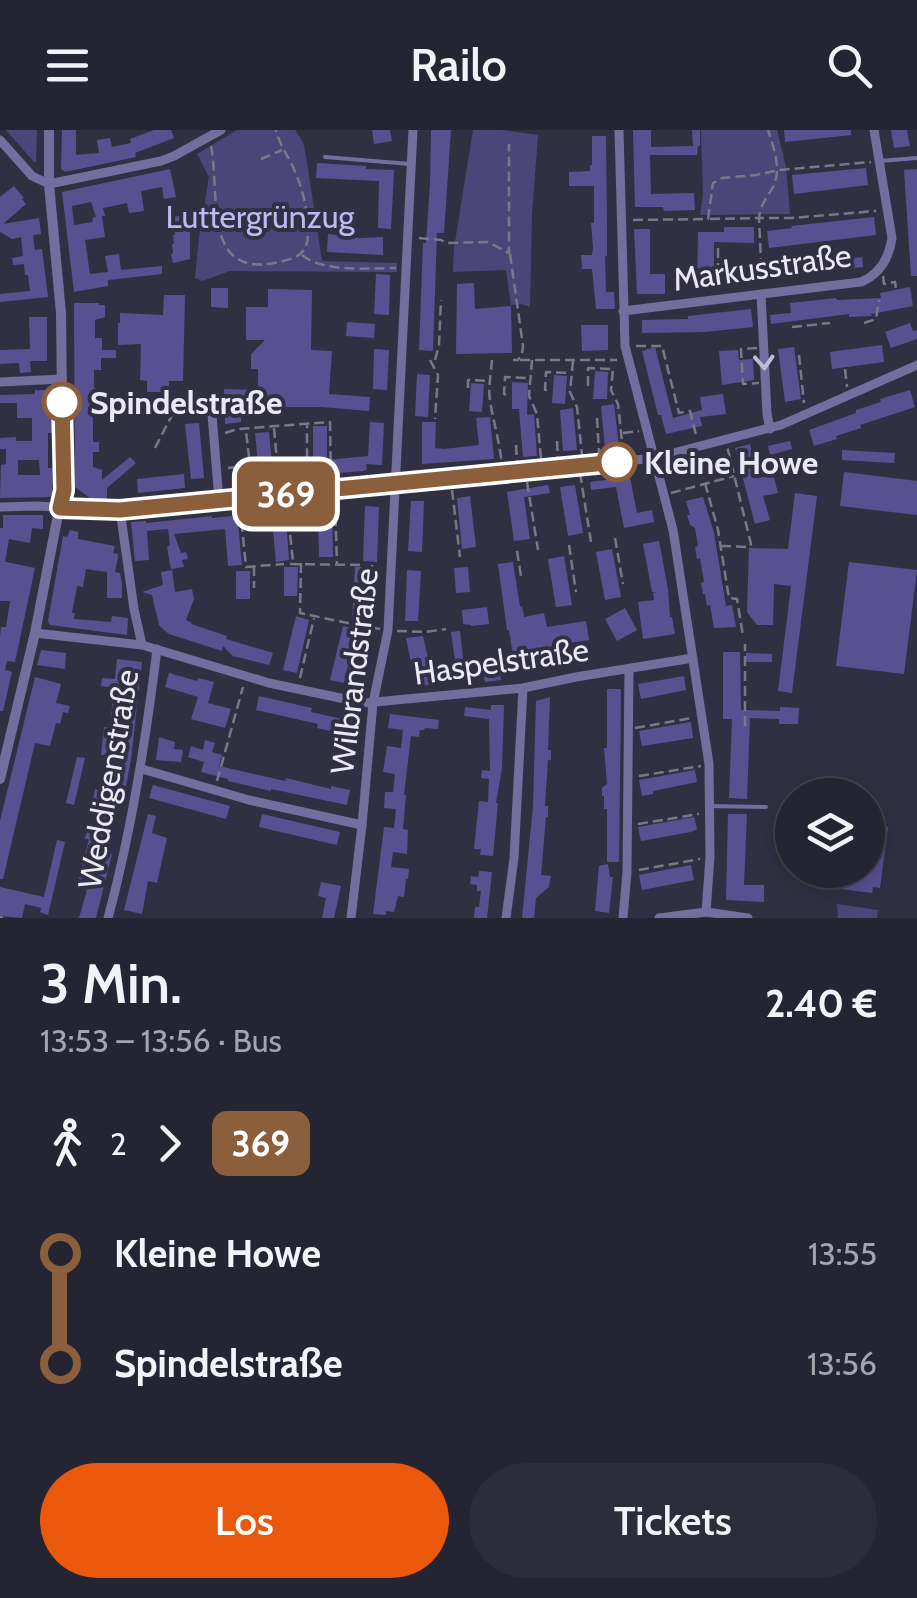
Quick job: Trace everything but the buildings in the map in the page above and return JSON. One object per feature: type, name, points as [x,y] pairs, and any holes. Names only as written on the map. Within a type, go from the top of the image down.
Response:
[{"type":"street","points":[[0,780],[64,490],[61,313],[50,184],[50,130]]},
{"type":"street","points":[[0,140],[32,176],[50,184],[160,161],[221,130]]},
{"type":"street","name":"Wilbrandstraße","points":[[351,918],[373,703],[388,630],[413,130]]},
{"type":"street","points":[[619,130],[625,346],[673,530],[709,764],[706,912]]},
{"type":"street","name":"Markusstraße","points":[[623,311],[861,282],[878,272],[890,251],[892,238],[874,130]]},
{"type":"street","points":[[761,294],[766,414],[770,428]]},
{"type":"street","points":[[0,507],[120,510],[654,458],[770,428],[917,365]]},
{"type":"street","points":[[0,382],[62,379]]},
{"type":"street","points":[[212,415],[219,500]]},
{"type":"street","points":[[120,510],[142,645]]},
{"type":"street","name":"Haspelstraße","points":[[35,633],[157,648],[298,690],[373,703],[523,688],[693,658]]},
{"type":"street","name":"Weddigenstraße","points":[[108,918],[142,769],[157,648]]},
{"type":"street","points":[[623,918],[629,669]]},
{"type":"street","points":[[506,918],[514,858],[523,688]]},
{"type":"street","points":[[142,769],[362,825]]},
{"type":"street","points":[[659,918],[706,912],[748,918]]},
{"type":"lane","points":[[324,157],[411,164]]},
{"type":"lane","points":[[880,161],[917,158]]},
{"type":"lane","points":[[710,809],[766,807]]},
{"type":"path","points":[[208,137],[220,226],[229,254],[252,264],[281,262],[301,254],[308,241],[298,180],[276,130]]},
{"type":"path","points":[[761,294],[760,207],[779,170],[768,130]]},
{"type":"path","points":[[509,144],[510,253],[523,332],[522,354],[515,360],[628,360]]},
{"type":"path","points":[[261,159],[283,150]]},
{"type":"path","points":[[708,219],[717,179],[880,161]]},
{"type":"path","points":[[621,220],[792,218],[888,210]]},
{"type":"path","points":[[408,238],[447,243],[488,242],[510,253]]},
{"type":"path","points":[[718,245],[718,298]]},
{"type":"path","points":[[301,254],[321,265],[406,269]]},
{"type":"path","points":[[878,272],[884,284],[895,282],[896,288]]},
{"type":"path","points":[[435,419],[438,375],[433,360],[439,345],[441,300]]},
{"type":"path","points":[[864,323],[876,319],[878,300]]},
{"type":"path","points":[[792,327],[830,323]]},
{"type":"path","points":[[625,346],[662,346],[679,413],[690,410],[729,598],[738,599],[743,636]]},
{"type":"path","points":[[764,348],[741,348],[742,384],[765,383]]},
{"type":"path","points":[[799,355],[806,414]]},
{"type":"path","points":[[492,360],[490,399],[502,474]]},
{"type":"path","points":[[532,360],[530,396],[537,414],[542,470]]},
{"type":"path","points":[[573,361],[570,392],[577,407],[591,542]]},
{"type":"path","points":[[588,386],[588,368],[612,370],[624,461]]},
{"type":"path","points":[[845,368],[848,396]]},
{"type":"path","points":[[547,390],[546,372],[572,374]]},
{"type":"path","points":[[506,394],[505,377],[530,378]]},
{"type":"path","points":[[468,388],[468,380],[491,381]]},
{"type":"path","points":[[612,386],[634,386]]},
{"type":"path","points":[[155,448],[172,415]]},
{"type":"path","points":[[619,417],[642,415]]},
{"type":"path","points":[[597,418],[600,464]]},
{"type":"path","points":[[213,434],[330,422],[336,564]]},
{"type":"path","points":[[277,462],[307,458],[307,424]]},
{"type":"path","points":[[273,426],[292,563],[362,565]]},
{"type":"path","points":[[216,469],[250,466],[246,429]]},
{"type":"path","points":[[621,433],[646,431]]},
{"type":"path","points":[[721,546],[750,544],[726,440]]},
{"type":"path","points":[[556,441],[559,469]]},
{"type":"path","points":[[516,444],[538,550]]},
{"type":"path","points":[[665,495],[734,476]]},
{"type":"path","points":[[451,478],[460,556]]},
{"type":"path","points":[[240,498],[246,567],[284,564]]},
{"type":"path","points":[[616,538],[623,584]]},
{"type":"path","points":[[569,545],[576,592]]},
{"type":"path","points":[[518,552],[521,576]]},
{"type":"path","points":[[301,563],[300,613],[369,628],[418,632],[446,629]]},
{"type":"path","points":[[369,565],[369,628]]},
{"type":"path","points":[[254,566],[254,588]]},
{"type":"path","points":[[298,690],[314,616]]},
{"type":"path","points":[[344,700],[356,625]]},
{"type":"path","points":[[745,726],[746,644]]},
{"type":"path","points":[[215,790],[246,676]]},
{"type":"path","points":[[628,729],[703,717]]},
{"type":"path","points":[[628,778],[709,764]]},
{"type":"path","points":[[628,825],[710,809]]},
{"type":"path","points":[[627,872],[710,857]]},
{"type":"green space","points":[[6,130],[37,130],[36,162],[34,162]]},
{"type":"green space","name":"Luttergrünzug","points":[[237,130],[295,130],[303,142],[322,261],[397,263],[397,272],[230,271],[202,281],[195,278],[209,177],[197,154]]},
{"type":"green space","points":[[473,130],[538,135],[530,307],[511,305],[506,270],[453,272]]},
{"type":"green space","points":[[701,130],[777,130],[786,167],[790,214],[700,215]]},
{"type":"green space","points":[[837,904],[878,910],[877,918],[838,918]]},
{"type":"bus line","name":"369","points":[[62,402],[64,490],[60,508],[120,510],[617,462]]},
{"type":"place","name":"Spindelstraße","points":[[62,402]]},
{"type":"place","name":"Kleine Howe","points":[[617,462]]}]
